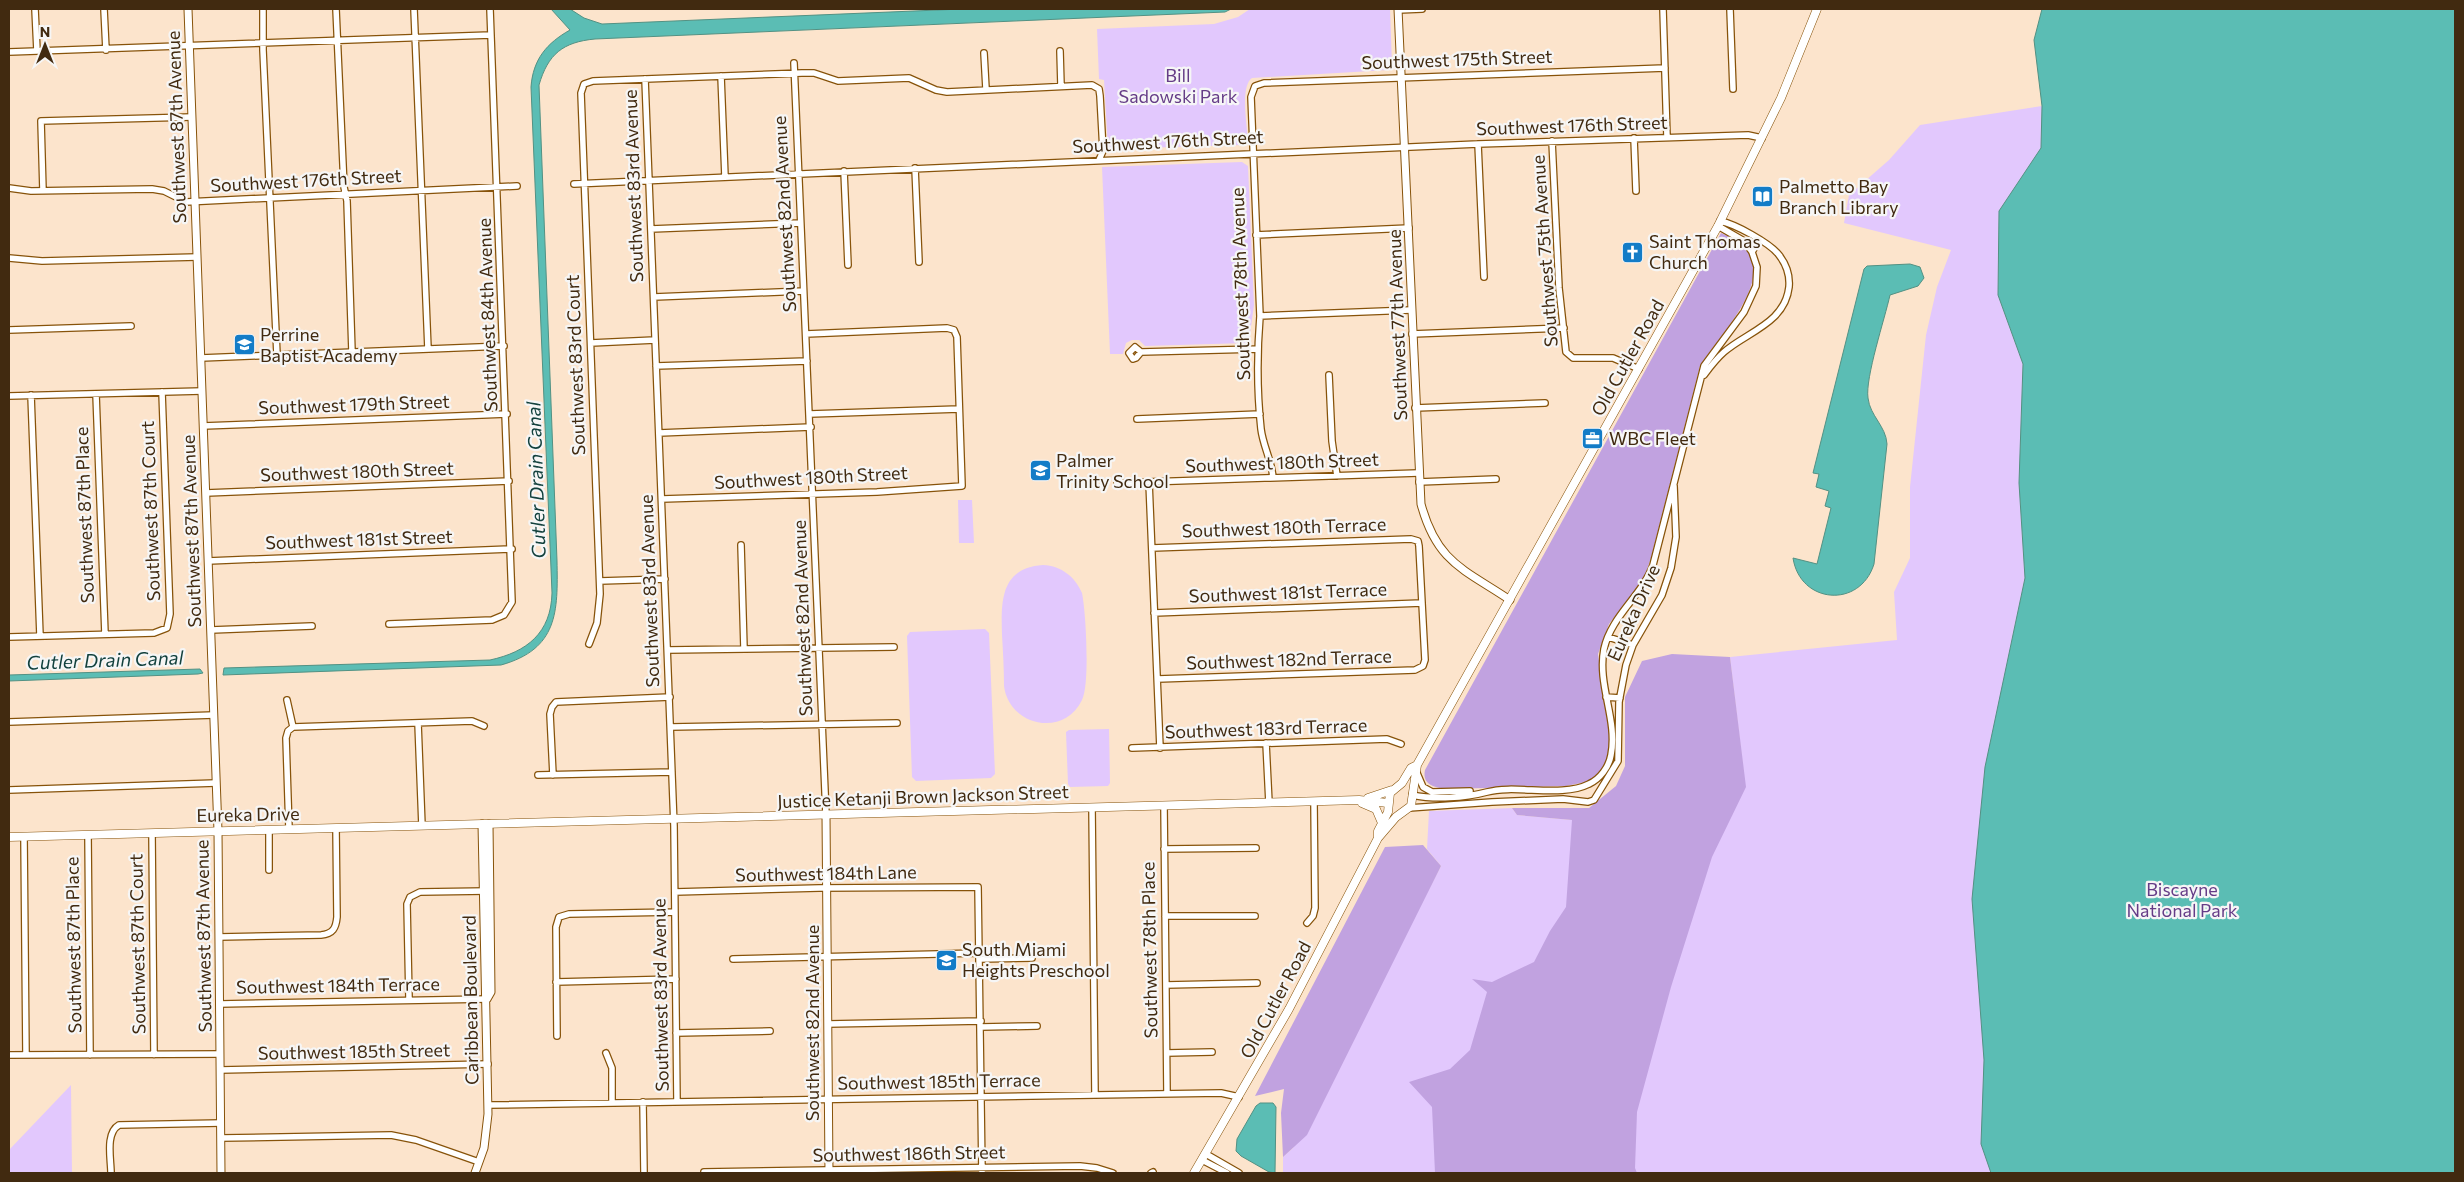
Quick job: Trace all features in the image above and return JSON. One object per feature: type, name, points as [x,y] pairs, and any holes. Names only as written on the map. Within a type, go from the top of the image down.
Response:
[{"type":"main road","name":"Old Cutler Road","points":[[1411,795],[1417,768],[1719,224],[1781,98],[1817,9]]},
{"type":"main road","name":"Old Cutler Road","points":[[1394,790],[1417,768]]},
{"type":"main road","points":[[1403,788],[1411,795],[1412,802],[1406,809],[1396,810],[1388,804],[1388,796],[1394,790],[1403,788]]},
{"type":"main road","name":"Justice Ketanji Brown Jackson Street","points":[[1359,800],[1394,790]]},
{"type":"main road","name":"Justice Ketanji Brown Jackson Street","points":[[486,824],[1359,800],[1388,804]]},
{"type":"main road","points":[[1359,800],[1376,809],[1382,824]]},
{"type":"main road","name":"Old Cutler Road","points":[[1194,1173],[1290,1009],[1378,838],[1388,804]]},
{"type":"main road","name":"Old Cutler Road","points":[[1378,838],[1406,809]]},
{"type":"main road","name":"Eureka Drive","points":[[9,837],[486,824]]},
{"type":"street","points":[[35,9],[37,51]]},
{"type":"street","points":[[104,9],[106,50]]},
{"type":"street","name":"Southwest 87th Avenue","points":[[188,9],[218,831],[221,1173]]},
{"type":"street","points":[[263,9],[277,355]]},
{"type":"street","points":[[336,9],[352,352]]},
{"type":"street","points":[[414,9],[428,350]]},
{"type":"street","name":"Southwest 84th Avenue","points":[[389,624],[486,621],[501,617],[508,611],[512,602],[512,549],[490,9]]},
{"type":"street","points":[[1398,9],[1422,9]]},
{"type":"street","name":"Southwest 77th Avenue","points":[[1398,9],[1409,228],[1418,473],[1425,517],[1441,549],[1454,564],[1468,575],[1510,600]]},
{"type":"street","points":[[1662,9],[1667,137]]},
{"type":"street","points":[[1730,9],[1733,89]]},
{"type":"street","points":[[9,52],[491,35]]},
{"type":"street","points":[[1060,51],[1061,86]]},
{"type":"street","points":[[984,53],[986,89]]},
{"type":"street","name":"Southwest 82nd Avenue","points":[[794,63],[826,815],[830,1172]]},
{"type":"street","name":"Southwest 175th Street","points":[[1253,88],[1264,83],[1664,68]]},
{"type":"street","points":[[645,79],[814,73],[838,81],[909,78],[941,91],[1089,85],[1098,87],[1100,96],[1102,151],[1099,160]]},
{"type":"street","points":[[721,76],[725,177]]},
{"type":"street","name":"Southwest 83rd Court","points":[[589,644],[598,616],[600,581],[581,93],[584,84],[593,81],[645,79]]},
{"type":"street","name":"Southwest 83rd Avenue","points":[[645,79],[674,819],[677,1102]]},
{"type":"street","name":"Southwest 78th Avenue","points":[[1253,88],[1251,98],[1252,154],[1260,316],[1258,349],[1260,414],[1262,432],[1272,464],[1273,478]]},
{"type":"street","points":[[43,191],[41,121],[192,117]]},
{"type":"street","name":"Southwest 176th Street","points":[[574,184],[1552,141],[1748,135],[1762,138]]},
{"type":"street","points":[[1634,138],[1636,191]]},
{"type":"street","name":"Southwest 75th Avenue","points":[[1552,141],[1558,283],[1565,348],[1570,357],[1576,359],[1616,359],[1639,369]]},
{"type":"street","points":[[1478,144],[1484,277]]},
{"type":"street","points":[[916,168],[920,262]]},
{"type":"street","points":[[844,171],[848,265]]},
{"type":"street","name":"Southwest 176th Street","points":[[9,188],[43,191],[152,189],[164,191],[186,202],[517,186]]},
{"type":"street","points":[[651,229],[800,223]]},
{"type":"street","name":"Eureka Drive","points":[[1702,376],[1724,352],[1774,318],[1787,296],[1789,280],[1784,262],[1775,250],[1748,234],[1719,224]]},
{"type":"street","name":"Eureka Drive","points":[[1610,761],[1612,747],[1602,667],[1608,637],[1616,621],[1648,579],[1706,362],[1744,312],[1752,297],[1757,272],[1752,252],[1744,241],[1719,224]]},
{"type":"street","points":[[1256,235],[1409,228]]},
{"type":"street","points":[[1744,241],[1748,234]]},
{"type":"street","points":[[1752,252],[1759,240]]},
{"type":"street","points":[[9,258],[42,261],[197,257]]},
{"type":"street","points":[[654,297],[803,291]]},
{"type":"street","points":[[1260,316],[1411,310]]},
{"type":"street","points":[[9,330],[132,326]]},
{"type":"street","points":[[806,334],[947,328],[954,330],[957,337],[959,409],[810,414]]},
{"type":"street","points":[[1412,334],[1564,328]]},
{"type":"street","points":[[591,343],[656,340]]},
{"type":"street","points":[[201,358],[504,346]]},
{"type":"street","points":[[1717,347],[1724,352]]},
{"type":"street","points":[[1141,352],[1258,349]]},
{"type":"street","points":[[656,366],[807,361]]},
{"type":"street","points":[[1329,375],[1332,441],[1337,476]]},
{"type":"street","points":[[9,396],[202,391]]},
{"type":"street","name":"Southwest 87th Court","points":[[105,634],[157,632],[167,628],[170,617],[162,392]]},
{"type":"street","name":"Southwest 87th Place","points":[[96,394],[105,634]]},
{"type":"street","points":[[31,395],[40,636]]},
{"type":"street","points":[[1415,408],[1545,403]]},
{"type":"street","name":"Southwest 180th Street","points":[[662,499],[886,491],[962,486],[959,409]]},
{"type":"street","name":"Southwest 179th Street","points":[[203,426],[506,414]]},
{"type":"street","points":[[1137,419],[1260,414]]},
{"type":"street","points":[[659,433],[810,427]]},
{"type":"street","name":"Southwest 180th Street","points":[[1117,483],[1418,473]]},
{"type":"street","points":[[1419,482],[1496,478]]},
{"type":"street","name":"Southwest 180th Street","points":[[206,493],[509,481]]},
{"type":"street","points":[[1149,482],[1160,748]]},
{"type":"street","name":"Eureka Drive","points":[[1618,764],[1620,749],[1618,719],[1624,672],[1634,645],[1657,604],[1669,576],[1676,543],[1674,484]]},
{"type":"street","points":[[1667,513],[1676,514]]},
{"type":"street","name":"Southwest 180th Terrace","points":[[1152,548],[1408,538],[1418,541],[1422,604]]},
{"type":"street","points":[[741,545],[744,649]]},
{"type":"street","name":"Southwest 181st Street","points":[[208,561],[512,549]]},
{"type":"street","points":[[600,581],[665,580]]},
{"type":"street","name":"Southwest 181st Terrace","points":[[1154,613],[1422,604]]},
{"type":"street","name":"Southwest 182nd Terrace","points":[[1158,679],[1412,671],[1421,668],[1425,660],[1422,604]]},
{"type":"street","points":[[211,630],[312,626]]},
{"type":"street","points":[[9,637],[105,634]]},
{"type":"street","points":[[1608,637],[1634,645]]},
{"type":"street","points":[[668,650],[894,647]]},
{"type":"street","points":[[553,775],[550,714],[554,704],[563,700],[670,697]]},
{"type":"street","points":[[1606,697],[1620,698]]},
{"type":"street","points":[[287,700],[294,727]]},
{"type":"street","points":[[9,722],[214,716]]},
{"type":"street","points":[[1609,719],[1618,719]]},
{"type":"street","points":[[289,830],[286,738],[288,731],[294,727],[472,721],[484,726]]},
{"type":"street","points":[[418,723],[422,826]]},
{"type":"street","points":[[671,727],[897,723]]},
{"type":"street","name":"Southwest 183rd Terrace","points":[[1132,748],[1387,740],[1401,744]]},
{"type":"street","points":[[1266,743],[1269,803]]},
{"type":"street","points":[[1406,809],[1423,805],[1557,799],[1588,802],[1594,800],[1598,791],[1618,764],[1610,761],[1602,773],[1591,783],[1567,789],[1487,792],[1432,792],[1423,787],[1417,768]]},
{"type":"street","points":[[538,775],[672,772]]},
{"type":"street","points":[[9,790],[216,783]]},
{"type":"street","points":[[1591,783],[1598,791]]},
{"type":"street","points":[[1411,795],[1436,798],[1487,792]]},
{"type":"street","points":[[1307,923],[1313,916],[1315,908],[1314,802]]},
{"type":"street","name":"Southwest 78th Place","points":[[1164,806],[1167,1094]]},
{"type":"street","points":[[1092,807],[1095,1094]]},
{"type":"street","name":"Caribbean Boulevard","points":[[475,1173],[486,1134],[488,1105],[487,999],[491,992],[486,891],[486,824]]},
{"type":"street","points":[[219,937],[325,934],[334,930],[337,916],[336,828]]},
{"type":"street","points":[[269,830],[269,870]]},
{"type":"street","name":"Southwest 87th Court","points":[[152,833],[154,1055]]},
{"type":"street","name":"Southwest 87th Place","points":[[88,835],[90,1055]]},
{"type":"street","points":[[24,836],[26,1055]]},
{"type":"street","points":[[1164,849],[1256,848]]},
{"type":"street","name":"Southwest 184th Lane","points":[[675,892],[827,888],[978,888],[980,956]]},
{"type":"street","points":[[408,999],[407,904],[410,897],[420,892],[486,891]]},
{"type":"street","points":[[557,1036],[556,927],[559,917],[569,914],[675,912]]},
{"type":"street","points":[[1165,916],[1255,916]]},
{"type":"street","points":[[980,956],[982,1171]]},
{"type":"street","points":[[733,959],[980,956],[1032,958]]},
{"type":"street","points":[[556,982],[676,979]]},
{"type":"street","points":[[1166,984],[1257,983]]},
{"type":"street","name":"Southwest 184th Terrace","points":[[220,1004],[487,999]]},
{"type":"street","points":[[828,1024],[1037,1026]]},
{"type":"street","points":[[676,1033],[770,1031]]},
{"type":"street","points":[[1166,1053],[1212,1052]]},
{"type":"street","points":[[606,1053],[612,1068],[612,1103]]},
{"type":"street","points":[[9,1055],[220,1054]]},
{"type":"street","name":"Southwest 185th Street","points":[[220,1070],[488,1064]]},
{"type":"street","name":"Southwest 185th Terrace","points":[[488,1105],[1095,1094],[1224,1093],[1239,1097]]},
{"type":"street","points":[[643,1102],[644,1173]]},
{"type":"street","points":[[111,1173],[111,1136],[114,1128],[123,1124],[221,1123]]},
{"type":"street","points":[[221,1138],[391,1135],[416,1140],[479,1162]]},
{"type":"street","points":[[1204,1157],[1227,1173]]},
{"type":"street","points":[[1204,1157],[1239,1173]]},
{"type":"street","name":"Southwest 186th Street","points":[[704,1172],[982,1171],[1087,1167],[1113,1173]]},
{"type":"green space","name":"Bill Sadowski Park","points":[[1250,9],[1390,9],[1392,65],[1388,70],[1252,78],[1248,82],[1246,89],[1245,106],[1248,140],[1243,145],[1108,149],[1104,80],[1099,79],[1097,29],[1214,24],[1238,17]]},
{"type":"green space","name":"Biscayne National Park","points":[[2455,9],[2455,1173],[1283,1173],[1283,1157],[1293,1148],[1441,866],[1427,849],[1429,811],[1512,808],[1517,815],[1572,820],[1572,830],[1744,776],[1730,657],[1897,640],[1894,592],[1910,558],[1910,487],[1926,335],[1937,287],[1951,250],[1844,223],[1849,195],[1889,160],[1920,125],[2042,106],[2041,148],[1999,211],[1998,295],[2023,364],[2019,483],[2025,578],[2007,663]]},
{"type":"green space","points":[[1242,162],[1248,166],[1254,305],[1249,341],[1247,343],[1145,346],[1139,340],[1132,340],[1126,343],[1123,354],[1110,354],[1102,167]]},
{"type":"green space","points":[[958,500],[972,500],[974,543],[959,543]]},
{"type":"green space","points":[[1043,565],[1062,570],[1076,582],[1082,593],[1086,631],[1087,665],[1082,700],[1074,712],[1063,719],[1051,723],[1038,722],[1026,718],[1008,700],[1004,686],[1002,611],[1006,589],[1018,573]]},
{"type":"green space","points":[[985,629],[989,633],[995,774],[991,778],[916,781],[912,777],[907,636],[910,632]]},
{"type":"green space","points":[[1109,729],[1110,783],[1108,786],[1070,787],[1068,784],[1066,732],[1069,730]]},
{"type":"green space","points":[[71,1085],[72,1173],[9,1173],[9,1150]]},
{"type":"shaded area","points":[[1721,233],[1738,241],[1750,254],[1754,270],[1751,287],[1743,305],[1700,366],[1651,558],[1643,581],[1609,624],[1598,654],[1611,744],[1605,765],[1595,777],[1586,782],[1566,786],[1444,789],[1432,786],[1425,779],[1425,770]]},
{"type":"shaded area","points":[[1672,654],[1730,657],[1746,787],[1712,857],[1671,987],[1637,1112],[1635,1168],[1637,1173],[1435,1173],[1432,1107],[1409,1082],[1450,1069],[1470,1050],[1487,992],[1472,979],[1492,982],[1534,962],[1550,931],[1566,907],[1572,820],[1517,815],[1512,808],[1589,808],[1616,786],[1625,766],[1625,697],[1642,661]]},
{"type":"shaded area","points":[[1423,845],[1441,866],[1307,1135],[1283,1157],[1281,1113],[1284,1089],[1255,1096],[1385,847]]},
{"type":"water","points":[[551,9],[570,9],[584,18],[602,24],[962,9],[1231,9],[1225,12],[595,39],[574,43],[558,52],[547,65],[539,85],[557,561],[557,597],[551,626],[544,639],[534,649],[520,658],[501,665],[223,675],[224,668],[490,660],[515,652],[526,646],[542,630],[551,607],[552,593],[531,87],[532,77],[538,60],[554,40],[570,30]]},
{"type":"water","name":"Biscayne National Park","points":[[2042,9],[2455,9],[2455,1173],[1991,1173],[1981,1144],[1984,1060],[1972,899],[1985,767],[2025,578],[2019,483],[2023,364],[1998,295],[1999,211],[2041,148],[2042,106],[2034,40]]},
{"type":"water","points":[[1910,264],[1920,267],[1924,278],[1918,286],[1890,295],[1869,377],[1869,404],[1884,432],[1887,444],[1874,564],[1867,579],[1856,589],[1844,594],[1831,595],[1818,592],[1807,585],[1798,573],[1793,558],[1817,564],[1831,508],[1825,506],[1829,491],[1816,487],[1819,474],[1813,473],[1864,269],[1867,266]]},
{"type":"water","name":"Cutler Drain Canal","points":[[200,669],[203,673],[9,681],[9,675]]},
{"type":"water","points":[[1260,1103],[1273,1103],[1276,1107],[1275,1173],[1269,1172],[1241,1156],[1236,1151],[1237,1139],[1256,1106]]},
{"type":"place","name":"Palmetto Bay Branch Library","points":[[1763,197]]},
{"type":"place","name":"Saint Thomas Church","points":[[1633,252]]},
{"type":"place","name":"Perrine Baptist Academy","points":[[244,345]]},
{"type":"place","name":"WBC Fleet","points":[[1593,439]]},
{"type":"place","name":"Palmer Trinity School","points":[[1040,471]]},
{"type":"place","name":"South Miami Heights Preschool","points":[[946,960]]}]
